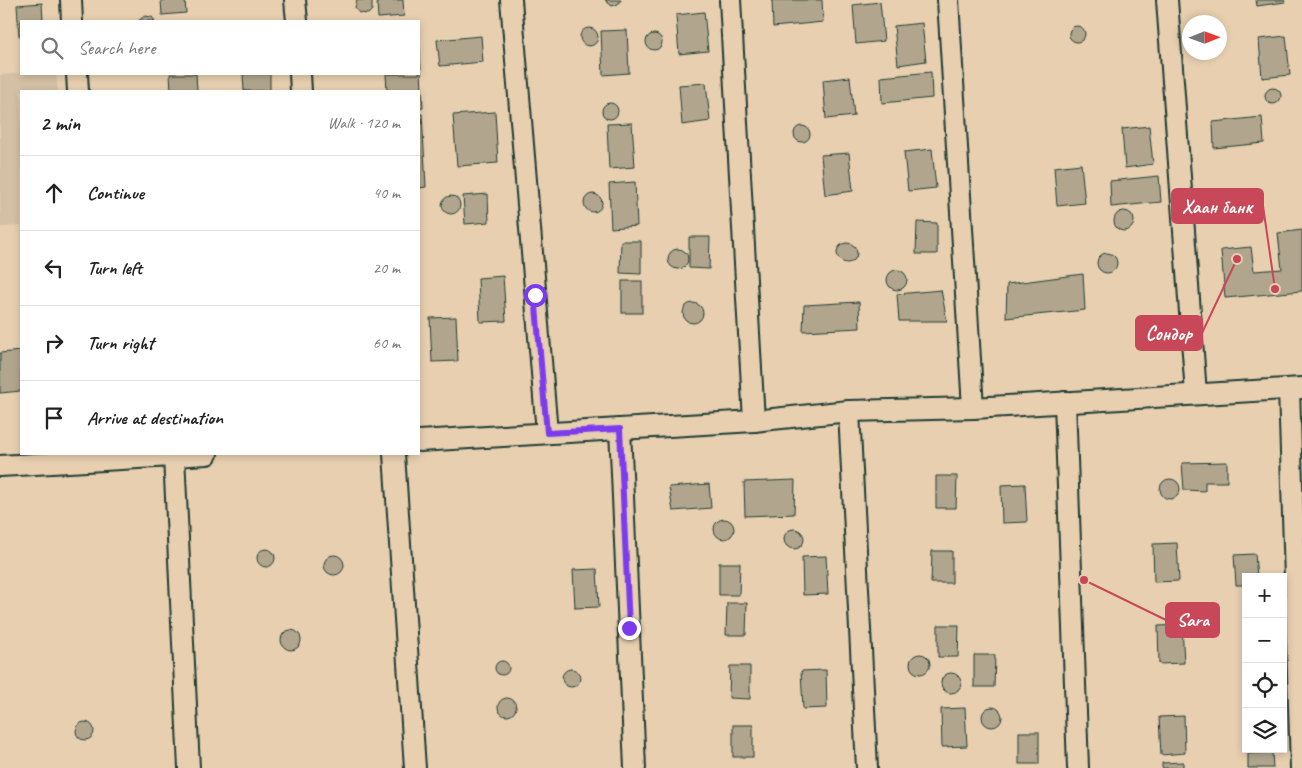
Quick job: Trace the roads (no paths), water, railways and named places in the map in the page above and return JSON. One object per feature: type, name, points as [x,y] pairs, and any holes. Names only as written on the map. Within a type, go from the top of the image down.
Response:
[{"type":"street","points":[[71,0],[72,20]]},
{"type":"street","points":[[295,0],[297,20]]},
{"type":"street","points":[[511,0],[547,433]]},
{"type":"street","points":[[730,0],[754,421]]},
{"type":"street","points":[[948,0],[973,408]]},
{"type":"street","points":[[1167,0],[1196,394]]},
{"type":"street","points":[[77,75],[78,90]]},
{"type":"street","points":[[300,75],[301,90]]},
{"type":"street","points":[[420,441],[754,421],[849,411],[973,408],[1295,388],[1301,768]]},
{"type":"street","points":[[1065,402],[1078,768]]},
{"type":"street","points":[[849,411],[867,768]]},
{"type":"street","points":[[620,429],[635,768]]},
{"type":"street","points":[[0,466],[108,457],[190,455]]},
{"type":"street","points":[[394,455],[415,768]]},
{"type":"street","points":[[174,456],[188,768]]},
{"type":"place","name":"Сондор","points":[[1237,259]]},
{"type":"place","name":"Хаан банк","points":[[1275,289]]},
{"type":"place","name":"Sara","points":[[1084,580]]}]
